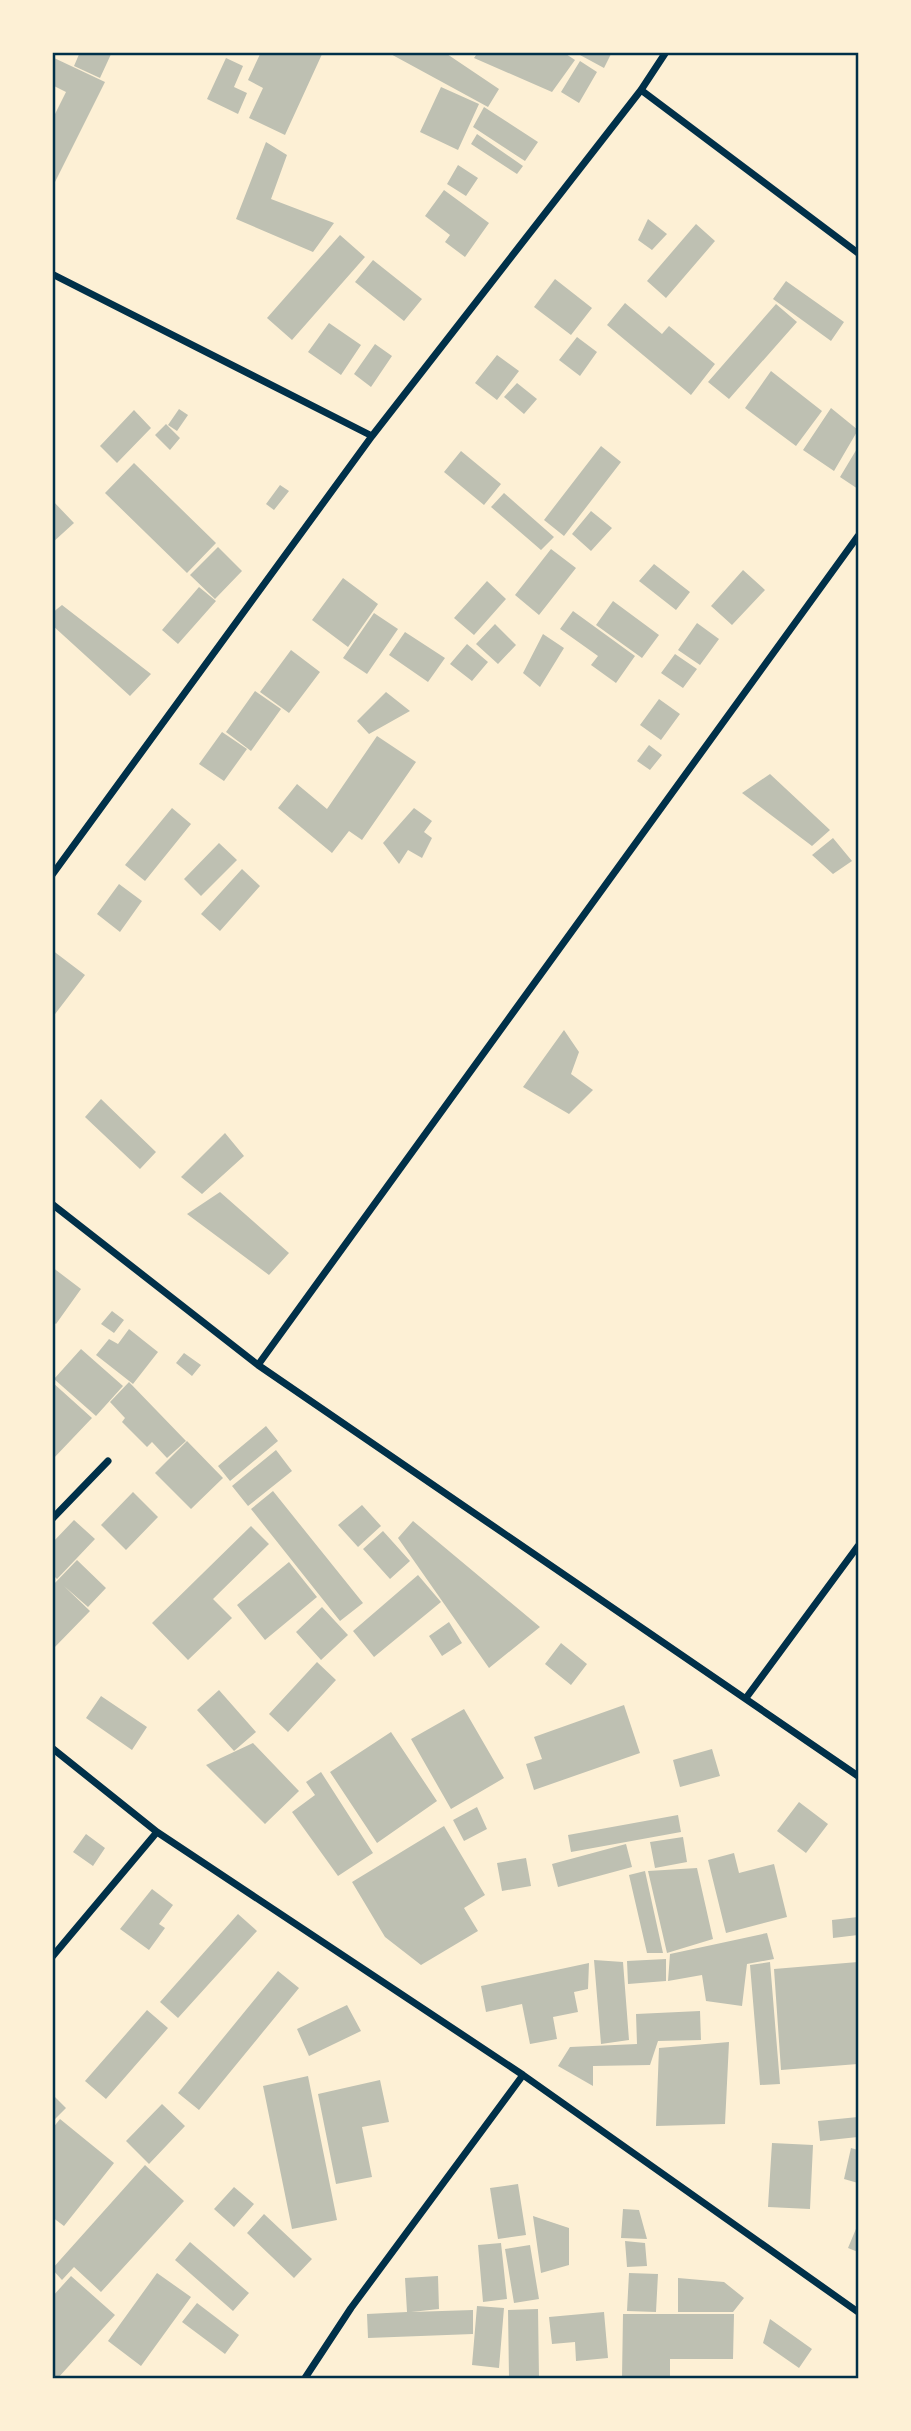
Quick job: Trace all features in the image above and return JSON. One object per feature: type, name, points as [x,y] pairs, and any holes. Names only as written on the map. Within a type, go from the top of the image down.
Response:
[{"type":"street","points":[[52,875],[372,436],[641,90],[666,52]]},
{"type":"street","points":[[641,90],[859,253]]},
{"type":"street","points":[[52,274],[372,436]]},
{"type":"street","points":[[258,1365],[859,537]]},
{"type":"street","points":[[52,1204],[258,1365],[859,1776]]},
{"type":"street","points":[[52,1519],[108,1461]]},
{"type":"street","points":[[747,1698],[859,1546]]},
{"type":"street","points":[[52,1748],[157,1832],[523,2075],[859,2312]]},
{"type":"street","points":[[52,1956],[157,1832]]},
{"type":"street","points":[[305,2378],[351,2308],[523,2075]]},
{"type":"building","points":[[80,52],[112,52],[100,78],[74,66]]},
{"type":"building","points":[[261,52],[323,52],[285,135],[249,118],[263,88],[248,80]]},
{"type":"building","points":[[387,52],[444,52],[499,89],[488,107]]},
{"type":"building","points":[[478,52],[563,52],[575,60],[552,92],[474,58]]},
{"type":"building","points":[[581,52],[612,52],[604,68],[580,55]]},
{"type":"building","points":[[52,57],[105,82],[52,188],[52,120],[66,92],[52,85]]},
{"type":"building","points":[[226,58],[243,66],[234,87],[247,93],[238,114],[207,99]]},
{"type":"building","points":[[580,61],[597,72],[579,103],[561,92]]},
{"type":"building","points":[[441,87],[479,104],[458,150],[420,132]]},
{"type":"building","points":[[484,107],[538,142],[525,161],[473,127]]},
{"type":"building","points":[[477,134],[523,166],[517,174],[471,144]]},
{"type":"building","points":[[266,142],[287,155],[271,199],[334,223],[313,252],[236,219]]},
{"type":"building","points":[[458,165],[478,178],[466,196],[447,184]]},
{"type":"building","points":[[444,190],[489,223],[465,257],[445,242],[450,235],[425,216]]},
{"type":"building","points":[[648,219],[667,234],[652,250],[638,240]]},
{"type":"building","points":[[696,224],[715,241],[666,298],[647,281]]},
{"type":"building","points":[[340,235],[365,257],[292,340],[267,318]]},
{"type":"building","points":[[373,260],[422,299],[404,321],[355,282]]},
{"type":"building","points":[[555,279],[592,308],[571,335],[534,307]]},
{"type":"building","points":[[786,281],[844,322],[831,341],[773,299]]},
{"type":"building","points":[[625,303],[662,334],[669,326],[715,364],[691,395],[607,325]]},
{"type":"building","points":[[776,304],[797,322],[729,399],[708,382]]},
{"type":"building","points":[[329,323],[361,345],[341,375],[308,352]]},
{"type":"building","points":[[577,337],[597,352],[580,376],[559,360]]},
{"type":"building","points":[[375,344],[392,356],[371,387],[354,374]]},
{"type":"building","points":[[497,355],[519,371],[497,400],[475,383]]},
{"type":"building","points":[[771,371],[822,411],[796,446],[745,408]]},
{"type":"building","points":[[517,383],[537,399],[524,414],[504,397]]},
{"type":"building","points":[[831,408],[858,430],[834,471],[803,450]]},
{"type":"building","points":[[179,409],[188,415],[177,431],[168,425]]},
{"type":"building","points":[[134,410],[151,428],[117,463],[100,446]]},
{"type":"building","points":[[166,424],[180,438],[170,450],[155,435]]},
{"type":"building","points":[[601,446],[621,462],[564,536],[544,520]]},
{"type":"building","points":[[858,447],[858,489],[840,477]]},
{"type":"building","points":[[461,451],[501,484],[484,505],[444,472]]},
{"type":"building","points":[[134,463],[216,543],[187,573],[105,493]]},
{"type":"building","points":[[280,485],[289,491],[274,510],[266,504]]},
{"type":"building","points":[[504,493],[554,537],[541,550],[491,507]]},
{"type":"building","points":[[52,500],[74,523],[52,543]]},
{"type":"building","points":[[591,511],[612,528],[591,551],[572,534]]},
{"type":"building","points":[[218,547],[242,571],[215,599],[190,575]]},
{"type":"building","points":[[551,549],[576,568],[539,615],[515,595]]},
{"type":"building","points":[[654,564],[690,592],[676,610],[639,581]]},
{"type":"building","points":[[743,570],[765,590],[732,625],[711,606]]},
{"type":"building","points":[[343,578],[378,604],[348,647],[312,620]]},
{"type":"building","points":[[487,581],[506,599],[474,635],[454,618]]},
{"type":"building","points":[[199,587],[216,601],[178,644],[162,630]]},
{"type":"building","points":[[613,601],[659,635],[642,658],[596,625]]},
{"type":"building","points":[[62,605],[151,674],[130,696],[52,625],[52,613]]},
{"type":"building","points":[[573,611],[635,656],[616,683],[591,665],[598,656],[560,629]]},
{"type":"building","points":[[374,613],[398,629],[367,674],[343,658]]},
{"type":"building","points":[[697,623],[719,639],[700,665],[678,650]]},
{"type":"building","points":[[495,624],[516,645],[498,664],[476,644]]},
{"type":"building","points":[[405,632],[445,658],[428,682],[389,655]]},
{"type":"building","points":[[543,634],[564,648],[540,687],[523,673]]},
{"type":"building","points":[[467,644],[488,662],[472,681],[450,664]]},
{"type":"building","points":[[291,650],[320,672],[289,713],[260,692]]},
{"type":"building","points":[[675,654],[697,669],[683,688],[661,673]]},
{"type":"building","points":[[255,691],[281,709],[251,751],[226,732]]},
{"type":"building","points":[[386,692],[410,711],[369,734],[357,721]]},
{"type":"building","points":[[659,699],[680,714],[661,740],[640,725]]},
{"type":"building","points":[[222,732],[247,749],[224,781],[199,764]]},
{"type":"building","points":[[377,736],[416,762],[362,840],[349,831],[332,853],[278,808],[297,784],[327,809]]},
{"type":"building","points":[[649,745],[662,755],[650,770],[637,761]]},
{"type":"building","points":[[770,774],[830,830],[812,846],[742,793]]},
{"type":"building","points":[[172,808],[191,824],[145,881],[125,865]]},
{"type":"building","points":[[414,808],[432,821],[424,832],[432,838],[422,858],[408,850],[399,864],[383,843]]},
{"type":"building","points":[[833,838],[852,861],[833,874],[812,855]]},
{"type":"building","points":[[219,843],[237,860],[201,896],[184,879]]},
{"type":"building","points":[[242,869],[260,886],[220,931],[201,914]]},
{"type":"building","points":[[119,884],[142,901],[120,932],[97,914]]},
{"type":"building","points":[[52,950],[85,975],[52,1018]]},
{"type":"building","points":[[564,1030],[579,1052],[571,1074],[593,1090],[569,1114],[523,1087]]},
{"type":"building","points":[[101,1099],[156,1152],[140,1169],[85,1117]]},
{"type":"building","points":[[225,1133],[244,1156],[202,1194],[181,1177]]},
{"type":"building","points":[[220,1192],[289,1253],[269,1275],[187,1214]]},
{"type":"building","points":[[52,1267],[81,1289],[56,1324],[52,1321]]},
{"type":"building","points":[[112,1311],[124,1320],[114,1333],[101,1324]]},
{"type":"building","points":[[129,1329],[158,1352],[133,1384],[96,1355],[109,1339],[118,1344]]},
{"type":"building","points":[[81,1349],[123,1386],[96,1416],[54,1379]]},
{"type":"building","points":[[184,1353],[201,1365],[192,1376],[176,1363]]},
{"type":"building","points":[[52,1382],[92,1418],[52,1460]]},
{"type":"building","points":[[129,1382],[186,1441],[167,1458],[152,1442],[147,1447],[122,1422],[125,1418],[110,1402]]},
{"type":"building","points":[[266,1426],[278,1441],[230,1481],[218,1466]]},
{"type":"building","points":[[187,1441],[223,1478],[191,1509],[155,1473]]},
{"type":"building","points":[[276,1450],[292,1471],[248,1506],[232,1486]]},
{"type":"building","points":[[273,1491],[363,1603],[340,1621],[251,1509]]},
{"type":"building","points":[[133,1492],[158,1517],[126,1550],[101,1525]]},
{"type":"building","points":[[362,1505],[381,1526],[358,1547],[338,1525]]},
{"type":"building","points":[[74,1520],[95,1539],[57,1579],[52,1574],[52,1543]]},
{"type":"building","points":[[413,1521],[540,1627],[489,1668],[398,1538]]},
{"type":"building","points":[[251,1526],[269,1544],[213,1599],[232,1618],[188,1660],[152,1623]]},
{"type":"building","points":[[383,1531],[410,1561],[390,1579],[363,1549]]},
{"type":"building","points":[[77,1560],[106,1588],[88,1607],[64,1586],[90,1611],[52,1650],[52,1586]]},
{"type":"building","points":[[289,1562],[317,1597],[265,1640],[237,1605]]},
{"type":"building","points":[[418,1575],[441,1602],[374,1657],[353,1631]]},
{"type":"building","points":[[322,1607],[348,1635],[321,1660],[296,1632]]},
{"type":"building","points":[[449,1622],[462,1643],[442,1656],[429,1636]]},
{"type":"building","points":[[561,1643],[587,1664],[571,1685],[545,1664]]},
{"type":"building","points":[[317,1662],[336,1680],[288,1732],[269,1714]]},
{"type":"building","points":[[219,1690],[256,1732],[234,1751],[197,1710]]},
{"type":"building","points":[[101,1696],[147,1727],[132,1750],[86,1718]]},
{"type":"building","points":[[624,1705],[640,1753],[534,1790],[526,1764],[542,1759],[534,1737]]},
{"type":"building","points":[[464,1709],[504,1778],[451,1809],[411,1739]]},
{"type":"building","points":[[391,1732],[437,1801],[377,1843],[330,1772]]},
{"type":"building","points":[[253,1743],[299,1791],[265,1824],[206,1765]]},
{"type":"building","points":[[712,1749],[720,1776],[680,1787],[673,1760]]},
{"type":"building","points":[[321,1772],[373,1853],[338,1876],[292,1812],[315,1795],[306,1782]]},
{"type":"building","points":[[799,1802],[828,1824],[806,1853],[777,1831]]},
{"type":"building","points":[[477,1807],[487,1829],[464,1841],[453,1820]]},
{"type":"building","points":[[678,1815],[681,1832],[571,1852],[568,1835]]},
{"type":"building","points":[[444,1826],[485,1895],[464,1908],[478,1931],[421,1965],[385,1937],[352,1882]]},
{"type":"building","points":[[86,1834],[105,1848],[93,1866],[73,1852]]},
{"type":"building","points":[[683,1837],[687,1862],[655,1868],[650,1842]]},
{"type":"building","points":[[626,1844],[632,1867],[558,1887],[552,1864]]},
{"type":"building","points":[[734,1853],[739,1873],[774,1864],[787,1917],[726,1933],[708,1860]]},
{"type":"building","points":[[526,1858],[531,1886],[502,1891],[497,1863]]},
{"type":"building","points":[[697,1868],[713,1939],[667,1953],[648,1871]]},
{"type":"building","points":[[645,1871],[663,1953],[647,1953],[629,1875]]},
{"type":"building","points":[[152,1889],[173,1905],[159,1924],[165,1928],[149,1950],[120,1929]]},
{"type":"building","points":[[238,1914],[257,1931],[178,2018],[160,2002]]},
{"type":"building","points":[[858,1917],[858,1935],[833,1938],[832,1920]]},
{"type":"building","points":[[767,1933],[774,1959],[747,1964],[742,2006],[706,2001],[702,1975],[668,1981],[670,1954]]},
{"type":"building","points":[[666,1959],[666,1981],[628,1984],[627,1961]]},
{"type":"building","points":[[594,1960],[623,1962],[629,2040],[601,2044]]},
{"type":"building","points":[[770,1962],[780,2084],[760,2085],[750,1965]]},
{"type":"building","points":[[858,1962],[858,2064],[781,2070],[774,1969]]},
{"type":"building","points":[[589,1963],[588,1989],[574,1992],[578,2012],[553,2017],[557,2039],[530,2044],[522,2004],[486,2012],[481,1986]]},
{"type":"building","points":[[278,1971],[299,1988],[199,2110],[178,2093]]},
{"type":"building","points":[[347,2005],[361,2031],[309,2056],[297,2029]]},
{"type":"building","points":[[147,2010],[168,2028],[106,2099],[85,2081]]},
{"type":"building","points":[[700,2011],[701,2040],[658,2041],[650,2065],[593,2066],[593,2086],[558,2066],[570,2047],[637,2044],[636,2014]]},
{"type":"building","points":[[729,2042],[725,2124],[656,2126],[659,2048]]},
{"type":"building","points":[[308,2076],[337,2220],[292,2229],[263,2086]]},
{"type":"building","points":[[380,2080],[389,2122],[362,2127],[372,2177],[336,2184],[318,2094]]},
{"type":"building","points":[[52,2094],[66,2108],[52,2122]]},
{"type":"building","points":[[162,2104],[185,2126],[149,2164],[126,2141]]},
{"type":"building","points":[[858,2117],[858,2137],[820,2141],[818,2121]]},
{"type":"building","points":[[60,2119],[114,2163],[64,2226],[52,2217],[52,2129]]},
{"type":"building","points":[[772,2143],[813,2145],[810,2209],[768,2207]]},
{"type":"building","points":[[851,2148],[858,2150],[858,2183],[844,2179]]},
{"type":"building","points":[[145,2165],[184,2201],[101,2292],[74,2267],[62,2280],[52,2269]]},
{"type":"building","points":[[518,2184],[526,2235],[498,2239],[490,2188]]},
{"type":"building","points":[[234,2187],[254,2204],[234,2227],[214,2209]]},
{"type":"building","points":[[623,2209],[639,2210],[647,2239],[621,2238]]},
{"type":"building","points":[[264,2214],[312,2259],[294,2278],[247,2233]]},
{"type":"building","points":[[533,2216],[569,2228],[569,2265],[541,2273]]},
{"type":"building","points":[[858,2224],[858,2252],[848,2248]]},
{"type":"building","points":[[625,2241],[645,2243],[647,2266],[627,2267]]},
{"type":"building","points":[[190,2242],[249,2293],[233,2311],[175,2260]]},
{"type":"building","points":[[501,2243],[507,2299],[483,2302],[478,2245]]},
{"type":"building","points":[[530,2245],[539,2299],[514,2303],[505,2249]]},
{"type":"building","points":[[157,2273],[191,2297],[141,2366],[108,2341]]},
{"type":"building","points":[[629,2273],[658,2274],[656,2312],[627,2311]]},
{"type":"building","points":[[71,2276],[115,2315],[58,2378],[52,2378],[52,2297]]},
{"type":"building","points":[[438,2276],[439,2309],[411,2312],[473,2310],[473,2334],[368,2338],[367,2314],[407,2312],[405,2278]]},
{"type":"building","points":[[678,2278],[724,2282],[744,2298],[733,2312],[678,2312]]},
{"type":"building","points":[[197,2303],[239,2335],[225,2354],[182,2322]]},
{"type":"building","points":[[477,2306],[504,2308],[499,2368],[472,2365]]},
{"type":"building","points":[[538,2309],[539,2378],[509,2378],[508,2310]]},
{"type":"building","points":[[604,2312],[608,2358],[576,2361],[575,2342],[552,2344],[549,2317]]},
{"type":"building","points":[[623,2314],[734,2314],[733,2359],[670,2359],[670,2378],[622,2378]]},
{"type":"building","points":[[770,2319],[812,2349],[799,2368],[763,2343]]}]
